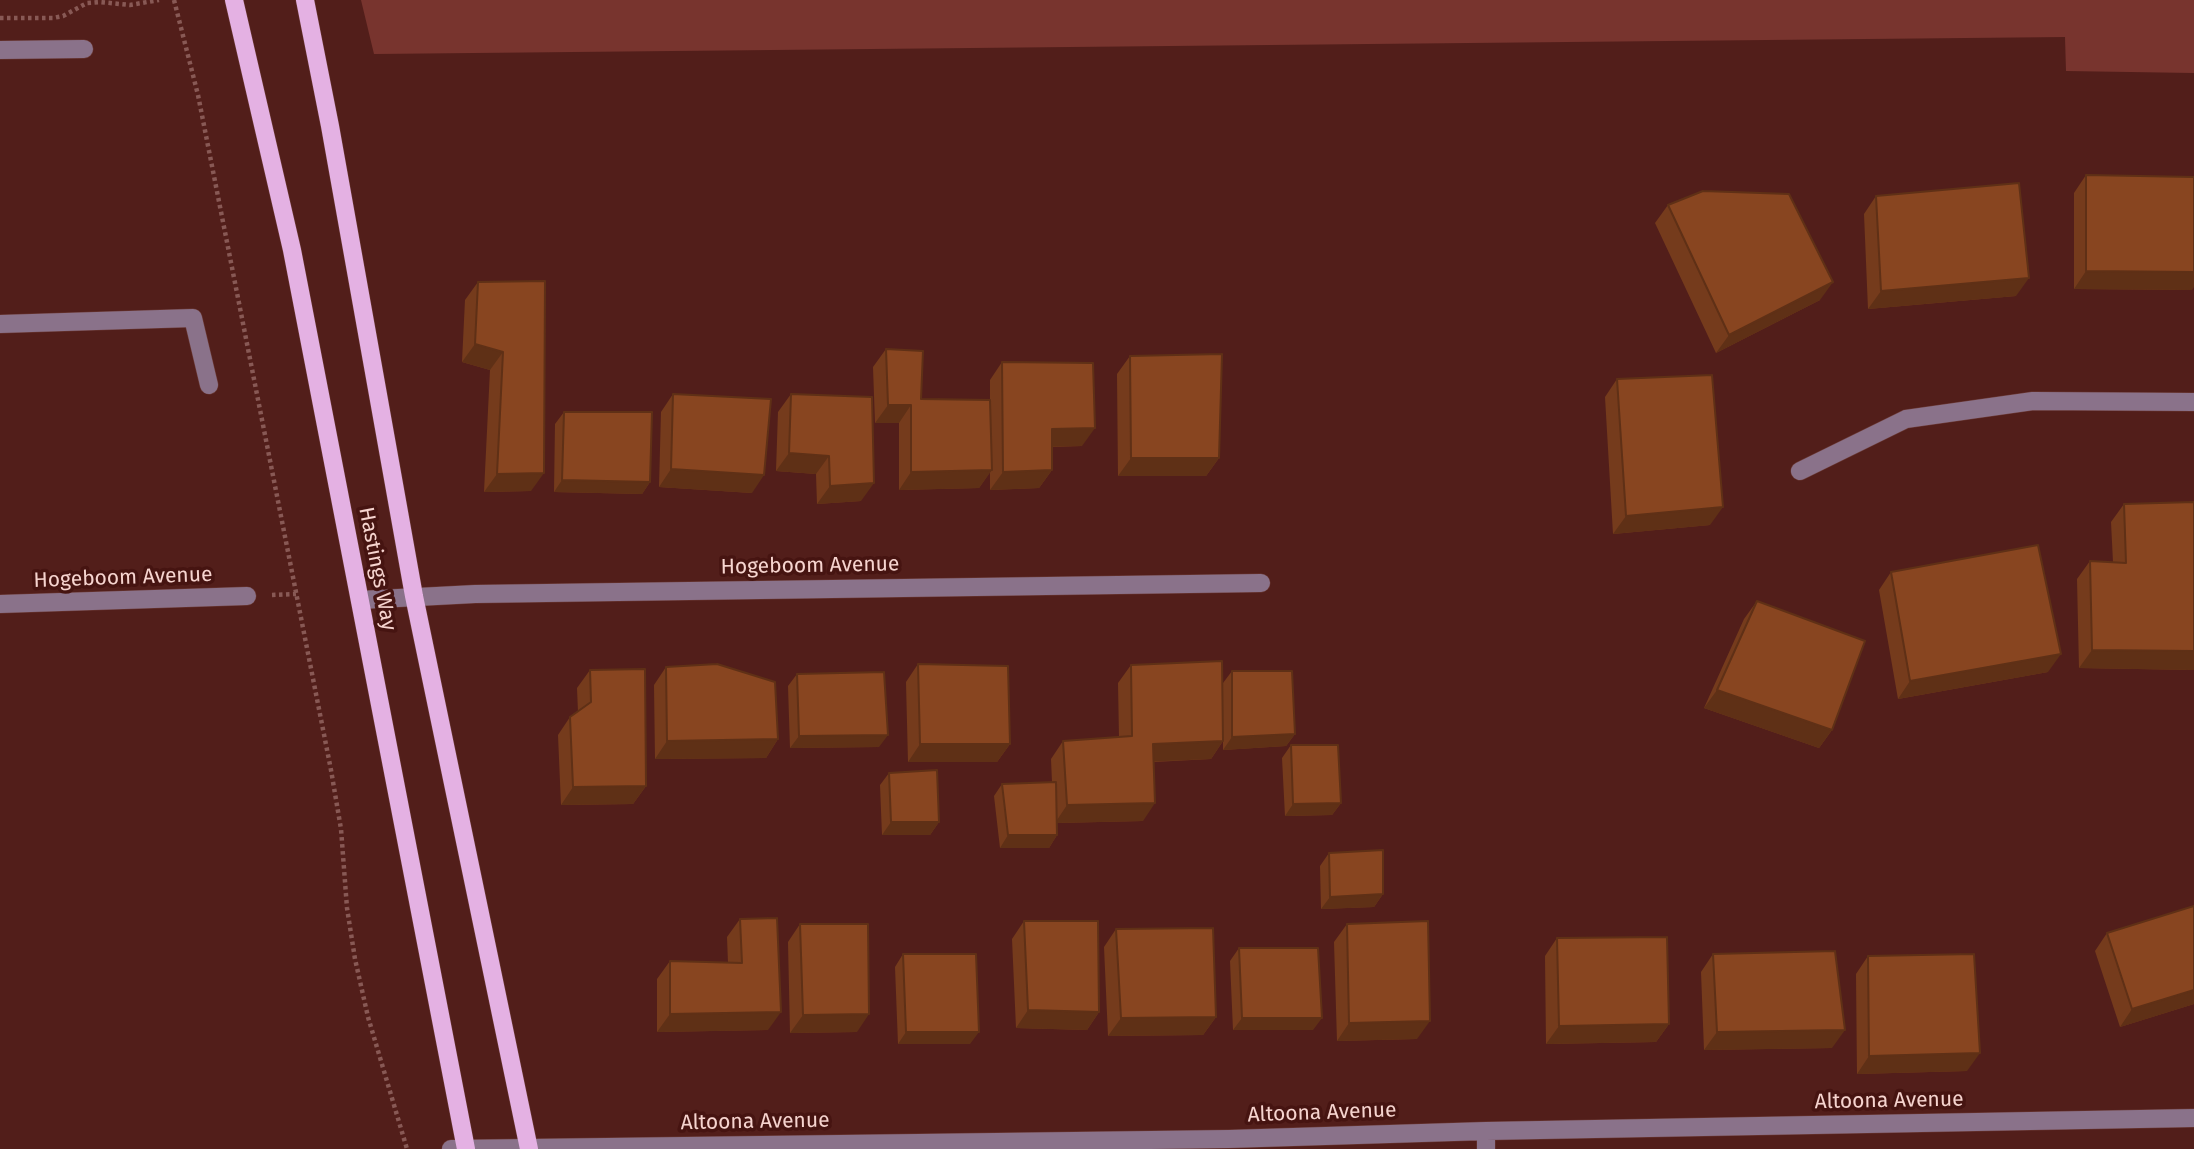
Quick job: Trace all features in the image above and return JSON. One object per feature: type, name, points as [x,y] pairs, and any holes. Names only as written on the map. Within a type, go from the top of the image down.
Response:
[{"type":"main road","name":"Hastings Way","points":[[234,0],[292,250],[466,1149]]},
{"type":"main road","name":"Hastings Way","points":[[305,0],[414,596],[529,1149]]},
{"type":"street","points":[[0,50],[84,50]]},
{"type":"street","points":[[0,324],[193,318],[209,385]]},
{"type":"street","points":[[1800,471],[1906,419],[2034,401],[2194,402]]},
{"type":"street","name":"Hogeboom Avenue","points":[[360,600],[414,596],[1261,583]]},
{"type":"street","name":"Hogeboom Avenue","points":[[0,604],[247,596]]},
{"type":"street","name":"Altoona Avenue","points":[[451,1149],[1229,1139],[1486,1140],[2194,1118]]},
{"type":"path","points":[[0,18],[58,17],[87,4],[100,2],[130,5],[159,0]]},
{"type":"path","points":[[174,0],[198,95],[331,770],[341,829],[346,908],[355,959],[368,1017],[407,1149]]},
{"type":"shaded area","points":[[361,0],[2194,0],[2194,73],[2066,71],[2065,37],[374,54]]},
{"type":"building","points":[[2086,175],[2194,177],[2194,272],[2086,271]]},
{"type":"building","points":[[2019,183],[2029,278],[1881,291],[1876,196]]},
{"type":"building","points":[[1703,191],[1789,194],[1833,282],[1729,335],[1668,205]]},
{"type":"building","points":[[545,281],[544,473],[497,474],[503,352],[475,344],[478,282]]},
{"type":"building","points":[[886,349],[923,351],[921,399],[990,400],[992,470],[911,472],[911,405],[888,405]]},
{"type":"building","points":[[1222,354],[1219,458],[1131,458],[1130,356]]},
{"type":"building","points":[[1002,362],[1093,363],[1095,428],[1052,429],[1052,470],[1003,472]]},
{"type":"building","points":[[1712,375],[1723,507],[1626,516],[1617,379]]},
{"type":"building","points":[[673,394],[771,399],[764,475],[671,469]]},
{"type":"building","points":[[791,394],[872,397],[874,483],[830,486],[829,456],[789,453]]},
{"type":"building","points":[[564,412],[652,412],[650,482],[562,480]]},
{"type":"building","points":[[2194,502],[2194,651],[2092,650],[2090,561],[2126,563],[2124,504]]},
{"type":"building","points":[[2038,545],[2061,654],[1910,681],[1891,572]]},
{"type":"building","points":[[1757,601],[1865,641],[1832,730],[1717,690]]},
{"type":"building","points":[[1222,661],[1223,741],[1153,744],[1155,803],[1067,805],[1063,741],[1132,736],[1131,665]]},
{"type":"building","points":[[717,664],[775,682],[778,739],[667,741],[666,667]]},
{"type":"building","points":[[918,664],[1008,666],[1010,744],[920,744]]},
{"type":"building","points":[[645,669],[646,786],[573,787],[570,717],[591,702],[590,670]]},
{"type":"building","points":[[1232,671],[1292,671],[1295,734],[1232,737]]},
{"type":"building","points":[[884,672],[888,735],[799,736],[797,674]]},
{"type":"building","points":[[1291,745],[1338,745],[1341,803],[1293,804]]},
{"type":"building","points":[[937,770],[939,822],[891,822],[889,773]]},
{"type":"building","points":[[1056,782],[1057,835],[1008,835],[1002,784]]},
{"type":"building","points":[[1383,850],[1383,894],[1330,897],[1329,853]]},
{"type":"building","points":[[2194,906],[2194,990],[2132,1009],[2107,933]]},
{"type":"building","points":[[777,918],[781,1012],[670,1014],[670,961],[742,963],[740,919]]},
{"type":"building","points":[[1024,921],[1098,921],[1099,1012],[1028,1010]]},
{"type":"building","points":[[1428,921],[1430,1021],[1349,1023],[1347,924]]},
{"type":"building","points":[[800,924],[868,924],[869,1014],[803,1015]]},
{"type":"building","points":[[1213,928],[1216,1017],[1121,1018],[1116,929]]},
{"type":"building","points":[[1667,937],[1669,1024],[1559,1026],[1557,938]]},
{"type":"building","points":[[1239,948],[1318,948],[1322,1018],[1242,1018]]},
{"type":"building","points":[[1835,951],[1845,1030],[1717,1032],[1713,954]]},
{"type":"building","points":[[903,954],[976,954],[979,1032],[906,1032]]},
{"type":"building","points":[[1974,954],[1980,1053],[1869,1056],[1868,956]]}]
